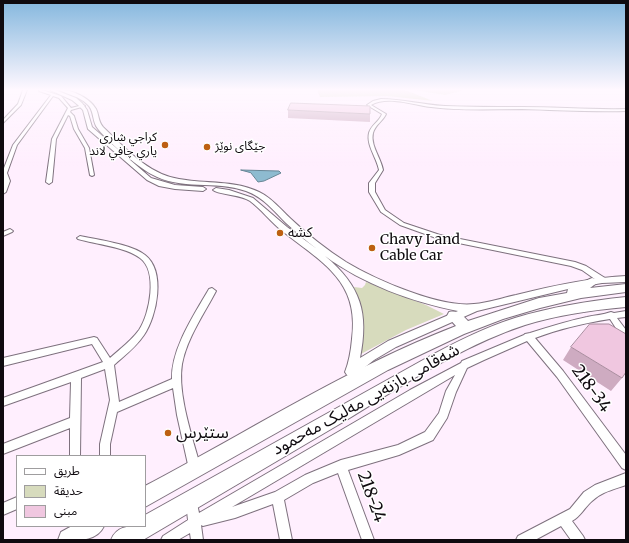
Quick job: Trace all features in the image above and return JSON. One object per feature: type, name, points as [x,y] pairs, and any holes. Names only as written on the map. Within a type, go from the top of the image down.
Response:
[{"type":"highway","points":[[562,298],[597,281]]},
{"type":"highway","name":"شەقامی بازنەیی مەلیک مەحمود","points":[[146,496],[417,347],[459,321],[581,294],[626,288]]},
{"type":"highway","name":"شەقامی بازنەیی مەلیک مەحمود","points":[[146,526],[428,364],[468,343],[531,318],[596,305],[626,302]]},
{"type":"highway","points":[[69,535],[91,527]]},
{"type":"highway","name":"شەقامی بازنەیی مەلیک مەحمود","points":[[122,540],[145,527]]},
{"type":"main road","points":[[86,115],[90,128],[149,179],[160,184],[176,188],[219,190],[250,198],[257,202],[273,219],[331,266],[348,284],[355,298],[358,315],[357,343],[352,370]]},
{"type":"main road","points":[[95,115],[97,123],[101,128],[144,166],[163,177],[176,181],[247,188],[259,193],[288,222],[343,264],[364,275],[439,304],[461,308],[474,308],[542,291],[597,281],[626,279]]},
{"type":"main road","points":[[348,284],[364,275]]},
{"type":"main road","points":[[339,389],[352,370],[370,357],[392,344],[459,321],[474,308]]},
{"type":"street","points":[[5,173],[15,145],[36,115]]},
{"type":"street","points":[[49,182],[54,139],[66,115]]},
{"type":"street","points":[[72,115],[76,130],[87,148],[92,175]]},
{"type":"street","points":[[384,115],[383,119],[371,132],[371,139],[379,161],[380,170],[373,181],[371,188],[377,203],[389,216],[402,224],[427,234],[573,264],[584,268],[597,281]]},
{"type":"street","points":[[3,165],[7,185],[3,192]]},
{"type":"street","points":[[3,234],[10,231]]},
{"type":"street","points":[[3,402],[110,364],[141,332],[150,313],[154,282],[150,264],[143,256],[80,238]]},
{"type":"street","points":[[195,470],[176,382],[178,364],[184,346],[212,291]]},
{"type":"street","points":[[167,540],[195,522],[465,364],[528,336],[570,323],[611,315],[626,314]]},
{"type":"street","points":[[611,315],[626,337]]},
{"type":"street","name":"218-34","points":[[528,336],[560,374],[626,464]]},
{"type":"street","points":[[3,362],[94,340],[110,364],[116,400],[105,444],[105,455]]},
{"type":"street","points":[[195,522],[235,512],[278,497],[309,479],[341,466],[399,450],[430,436],[443,415],[451,391],[465,364]]},
{"type":"street","points":[[75,455],[76,376]]},
{"type":"street","points":[[114,409],[176,382]]},
{"type":"street","points":[[3,449],[76,421]]},
{"type":"street","name":"218-24","points":[[341,466],[368,540]]},
{"type":"street","points":[[522,540],[574,513],[588,496],[599,489],[626,479]]},
{"type":"street","points":[[278,497],[286,540]]},
{"type":"street","points":[[192,500],[197,540]]},
{"type":"street","points":[[3,509],[16,503]]},
{"type":"street","points":[[563,519],[579,540]]},
{"type":"green space","points":[[366,282],[426,305],[444,314],[406,330],[361,354],[361,307],[354,287],[362,288]]},
{"type":"water","points":[[241,170],[279,171],[281,173],[264,181],[258,182],[251,173]]},
{"type":"building","points":[[590,324],[609,324],[626,334],[626,372],[622,378],[571,347]]},
{"type":"place","name":"كراجي شاري ياري چافي لاند","points":[[165,145]]},
{"type":"place","name":"جێگای نوێژ","points":[[207,147]]},
{"type":"place","name":"كشه","points":[[280,233]]},
{"type":"place","name":"Chavy Land Cable Car","points":[[372,248]]},
{"type":"place","name":"ستێرس","points":[[168,433]]}]
